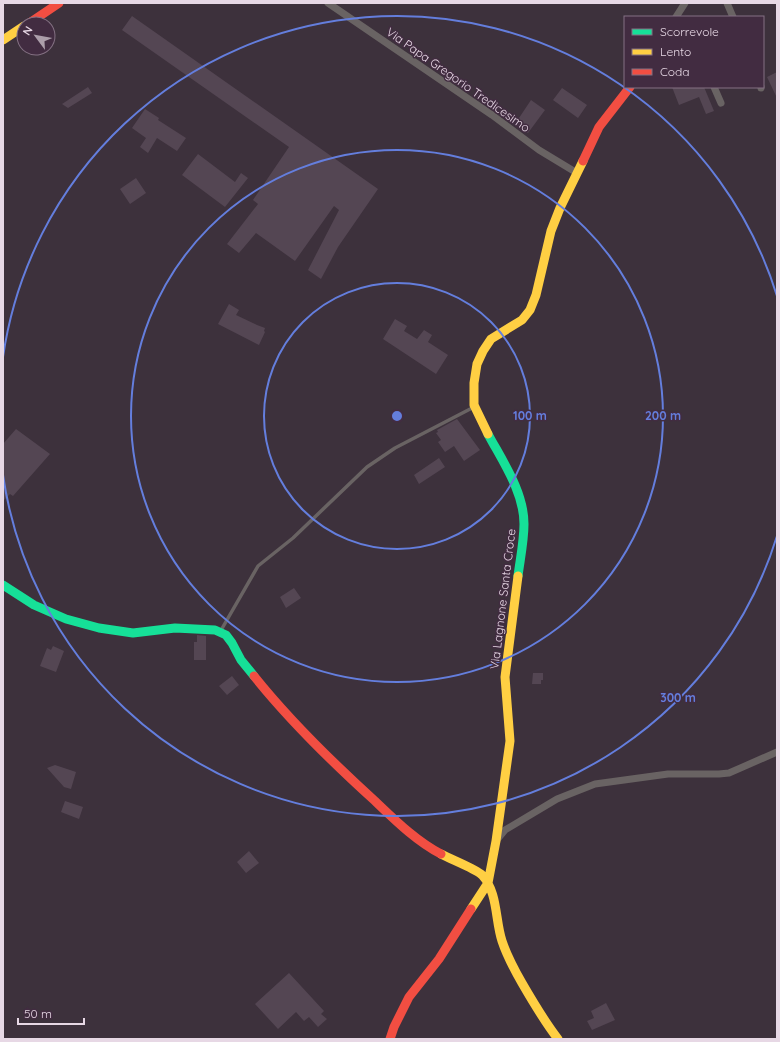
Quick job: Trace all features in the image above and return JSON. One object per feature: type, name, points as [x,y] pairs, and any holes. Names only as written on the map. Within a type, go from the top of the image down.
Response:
[{"type":"street","points":[[40,16],[60,3]]},
{"type":"street","name":"Via Papa Gregorio Tredicesimo","points":[[328,3],[492,115],[539,150],[577,173]]},
{"type":"street","points":[[727,3],[733,16]]},
{"type":"street","points":[[677,16],[683,6]]},
{"type":"street","points":[[683,6],[684,16]]},
{"type":"street","points":[[3,40],[16,31]]},
{"type":"street","name":"Via Lagnone Santa Croce","points":[[488,882],[496,841],[510,741],[505,677],[524,525],[522,506],[517,490],[475,407],[474,384],[477,364],[491,339],[522,320],[530,310],[536,295],[551,232],[560,208],[599,127],[629,88]]},
{"type":"street","points":[[714,88],[721,103]]},
{"type":"street","points":[[3,585],[34,605],[66,619],[99,628],[133,633],[176,628],[215,630],[226,635],[232,643],[240,660],[276,704],[357,785],[408,832],[437,852],[481,874],[488,882],[494,900],[500,935],[509,959],[542,1018],[558,1039]]},
{"type":"street","points":[[496,841],[505,830],[557,799],[595,784],[668,774],[719,774],[729,772],[777,752]]},
{"type":"street","points":[[390,1039],[394,1027],[409,997],[439,959],[488,882]]},
{"type":"lane","points":[[220,632],[258,566],[293,538],[367,467],[394,448],[475,407]]},
{"type":"building","points":[[132,16],[378,189],[338,247],[321,279],[308,270],[339,210],[334,206],[295,261],[256,233],[239,253],[227,244],[258,204],[253,200],[289,147],[122,30]]},
{"type":"building","points":[[777,72],[777,98],[767,77]]},
{"type":"building","points":[[88,87],[92,93],[68,108],[62,104]]},
{"type":"building","points":[[562,88],[587,105],[578,118],[553,100]]},
{"type":"building","points":[[672,88],[704,88],[714,111],[706,114],[699,97],[679,105]]},
{"type":"building","points":[[531,100],[545,110],[528,133],[515,124]]},
{"type":"building","points":[[145,109],[159,118],[158,120],[186,138],[177,151],[157,138],[148,153],[140,147],[146,138],[132,128]]},
{"type":"building","points":[[198,154],[235,182],[241,173],[248,178],[225,207],[182,175]]},
{"type":"building","points":[[136,178],[146,193],[130,204],[120,189]]},
{"type":"building","points":[[229,304],[239,310],[236,315],[265,328],[265,332],[259,345],[218,324]]},
{"type":"building","points":[[395,319],[407,326],[404,331],[417,339],[424,330],[432,335],[428,342],[448,355],[436,374],[383,339]]},
{"type":"building","points":[[457,419],[480,450],[464,461],[454,446],[445,452],[438,442],[441,440],[436,433],[438,432],[437,430]]},
{"type":"building","points":[[16,429],[50,454],[13,496],[10,494],[3,501],[3,444]]},
{"type":"building","points":[[439,458],[445,467],[419,484],[414,475]]},
{"type":"building","points":[[294,588],[301,598],[286,608],[280,597]]},
{"type":"building","points":[[197,635],[206,636],[206,660],[194,660],[194,642],[197,642]]},
{"type":"building","points":[[53,646],[64,651],[56,672],[40,666],[47,648],[51,650]]},
{"type":"building","points":[[533,673],[543,673],[543,680],[541,680],[541,684],[532,684]]},
{"type":"building","points":[[232,676],[239,685],[227,695],[219,686]]},
{"type":"building","points":[[55,765],[76,772],[71,789],[64,787],[47,768]]},
{"type":"building","points":[[65,801],[83,807],[79,819],[61,812]]},
{"type":"building","points":[[249,851],[259,863],[246,873],[237,862]]},
{"type":"building","points":[[289,973],[324,1011],[321,1014],[327,1019],[318,1027],[309,1017],[304,1021],[296,1012],[278,1029],[255,1004]]},
{"type":"building","points":[[606,1003],[615,1020],[592,1030],[587,1021],[594,1018],[591,1011]]},
{"type":"traffic: fast","points":[[488,434],[517,489],[523,512],[523,537],[518,576]]},
{"type":"traffic: fast","points":[[3,585],[34,605],[66,619],[99,628],[133,633],[175,628],[215,630],[226,635],[241,660],[254,676]]},
{"type":"traffic: slow","points":[[3,40],[16,31]]},
{"type":"traffic: slow","points":[[488,434],[474,405],[474,383],[477,364],[491,339],[522,320],[530,310],[536,295],[551,231],[560,208],[583,161]]},
{"type":"traffic: slow","points":[[471,909],[488,883],[496,841],[510,741],[505,677],[518,576]]},
{"type":"traffic: slow","points":[[441,854],[479,873],[487,882],[494,898],[500,933],[508,957],[519,978],[558,1039]]},
{"type":"traffic: jam","points":[[40,16],[59,3]]},
{"type":"traffic: jam","points":[[583,161],[599,127],[629,88]]},
{"type":"traffic: jam","points":[[254,676],[297,725],[343,771],[406,830],[441,854]]},
{"type":"traffic: jam","points":[[390,1039],[394,1027],[409,997],[439,959],[471,909]]}]
